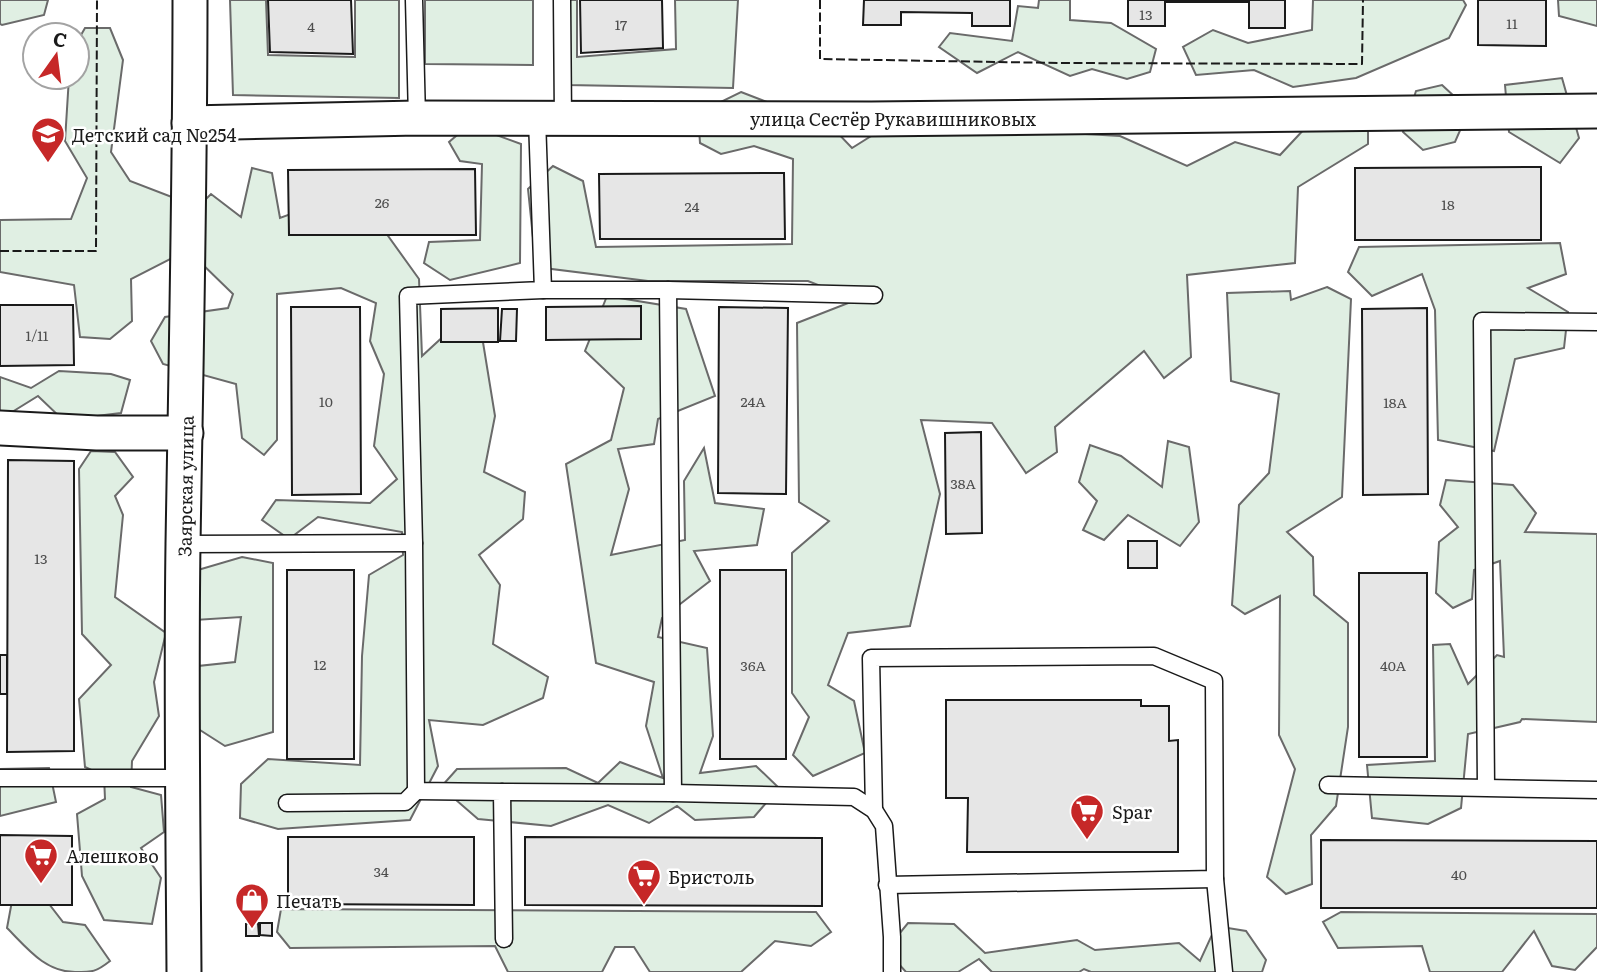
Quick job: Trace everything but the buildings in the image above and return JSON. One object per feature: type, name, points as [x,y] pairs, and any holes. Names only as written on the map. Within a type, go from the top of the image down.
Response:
[{"type":"street","name":"Заярская улица","points":[[184,972],[183,544],[190,0]]},
{"type":"street","name":"улица Сестёр Рукавишниковых","points":[[189,123],[417,118],[871,119],[1342,116],[1597,111]]},
{"type":"street","points":[[0,428],[97,433],[186,433]]},
{"type":"lane","points":[[414,0],[417,118]]},
{"type":"lane","points":[[542,290],[550,119],[562,0]]},
{"type":"lane","points":[[287,803],[405,802],[416,791],[408,296],[542,290],[874,295]]},
{"type":"lane","points":[[668,290],[673,793]]},
{"type":"lane","points":[[1486,787],[1482,321],[1597,322]]},
{"type":"lane","points":[[183,544],[414,543]]},
{"type":"lane","points":[[874,810],[871,658],[1154,656],[1214,681],[1215,879],[1224,972]]},
{"type":"lane","points":[[0,778],[182,778]]},
{"type":"lane","points":[[1328,785],[1597,790]]},
{"type":"lane","points":[[416,791],[854,797],[874,810],[884,826],[892,972]]},
{"type":"lane","points":[[502,792],[503,939]]},
{"type":"lane","points":[[887,885],[1215,879]]},
{"type":"green space","points":[[0,0],[48,0],[44,15],[2,25]]},
{"type":"green space","points":[[230,0],[266,0],[268,55],[355,57],[355,0],[399,0],[399,98],[233,95]]},
{"type":"green space","points":[[425,0],[533,0],[533,65],[425,64]]},
{"type":"green space","points":[[565,0],[577,0],[577,57],[676,49],[675,0],[738,0],[733,88],[567,85]]},
{"type":"green space","points":[[1039,0],[1070,0],[1070,20],[1111,23],[1156,49],[1150,72],[1127,79],[1092,69],[1070,76],[1018,52],[977,73],[939,47],[950,33],[1012,41],[1018,6],[1038,8]]},
{"type":"green space","points":[[1313,0],[1463,0],[1466,5],[1449,38],[1356,78],[1293,87],[1254,70],[1196,75],[1183,47],[1213,30],[1248,43],[1312,30]]},
{"type":"green space","points":[[1558,0],[1597,0],[1597,26],[1559,16]]},
{"type":"green space","points":[[91,28],[110,28],[123,60],[111,152],[130,181],[177,199],[182,253],[131,279],[132,321],[110,339],[80,337],[74,285],[0,272],[0,220],[71,219],[87,178],[65,141],[68,91],[91,91]]},
{"type":"green space","points":[[1562,78],[1579,138],[1560,163],[1509,132],[1505,85]]},
{"type":"green space","points":[[1442,85],[1469,110],[1455,142],[1423,150],[1403,132],[1416,91]]},
{"type":"green space","points":[[741,92],[832,127],[852,148],[892,123],[1120,136],[1187,166],[1235,142],[1280,155],[1322,110],[1368,111],[1368,144],[1298,187],[1295,263],[1187,275],[1191,357],[1164,378],[1144,351],[1055,427],[1057,452],[1026,473],[992,423],[921,420],[940,494],[910,626],[848,633],[828,685],[854,701],[865,753],[813,776],[793,755],[809,717],[792,693],[792,553],[829,521],[799,502],[797,323],[856,300],[808,281],[648,281],[536,267],[528,189],[553,166],[583,181],[596,247],[792,244],[793,159],[754,146],[721,154],[700,143],[698,113]]},
{"type":"green space","points":[[469,125],[521,144],[520,263],[450,280],[424,263],[429,242],[480,240],[482,164],[460,161],[449,142]]},
{"type":"green space","points":[[252,168],[272,173],[280,218],[310,207],[373,215],[419,279],[422,356],[459,322],[481,330],[495,416],[484,472],[525,492],[523,519],[479,555],[500,585],[493,644],[548,677],[543,698],[483,725],[429,720],[438,766],[410,820],[278,829],[240,818],[241,784],[268,759],[360,765],[362,656],[369,575],[403,555],[402,532],[318,517],[289,539],[262,520],[276,500],[370,503],[397,479],[374,446],[384,374],[370,341],[376,303],[341,288],[277,294],[277,440],[264,455],[242,438],[236,384],[163,364],[151,341],[165,317],[228,308],[233,294],[197,259],[194,211],[211,194],[241,217]]},
{"type":"green space","points":[[1560,243],[1566,274],[1528,288],[1568,312],[1564,348],[1515,359],[1494,451],[1438,440],[1435,310],[1422,274],[1372,296],[1348,272],[1359,247]]},
{"type":"green space","points":[[1327,287],[1351,299],[1342,497],[1287,532],[1313,557],[1314,595],[1348,623],[1348,727],[1336,806],[1311,835],[1312,884],[1286,894],[1267,877],[1295,769],[1279,735],[1280,596],[1245,614],[1232,605],[1239,505],[1269,473],[1279,394],[1231,381],[1227,293],[1290,291],[1291,300]]},
{"type":"green space","points":[[607,296],[686,309],[715,396],[658,419],[654,444],[618,449],[629,489],[611,555],[685,540],[684,481],[704,448],[715,503],[764,509],[757,545],[694,551],[710,581],[662,618],[658,637],[707,648],[713,736],[700,773],[756,766],[779,788],[754,817],[695,820],[677,806],[649,823],[608,805],[551,826],[478,819],[441,787],[457,769],[566,768],[598,783],[620,762],[663,778],[646,726],[654,682],[596,663],[566,464],[611,440],[624,388],[585,351]]},
{"type":"green space","points":[[59,371],[111,374],[130,380],[121,413],[63,420],[38,396],[4,417],[0,416],[0,377],[31,388]]},
{"type":"green space","points":[[1168,441],[1189,447],[1199,522],[1180,546],[1128,515],[1104,540],[1083,530],[1097,501],[1079,482],[1090,445],[1121,456],[1162,487]]},
{"type":"green space","points":[[91,451],[115,452],[133,477],[115,496],[123,515],[115,597],[166,633],[154,682],[159,716],[132,761],[131,787],[161,795],[164,832],[141,848],[161,878],[152,924],[104,920],[82,876],[77,814],[105,799],[104,776],[85,767],[79,699],[111,665],[82,634],[79,469]]},
{"type":"green space","points":[[1446,480],[1513,485],[1536,513],[1525,532],[1597,534],[1597,722],[1522,719],[1520,722],[1468,734],[1461,808],[1428,824],[1372,818],[1367,765],[1435,761],[1433,645],[1450,644],[1468,684],[1497,655],[1504,657],[1500,561],[1474,570],[1472,599],[1453,608],[1436,593],[1439,542],[1458,527],[1440,505]]},
{"type":"green space","points":[[242,557],[273,563],[273,732],[225,746],[189,723],[189,667],[235,662],[241,617],[195,620],[191,572]]},
{"type":"green space","points":[[49,768],[56,802],[0,816],[0,769]]},
{"type":"green space","points":[[39,891],[63,922],[85,925],[110,961],[94,971],[81,972],[64,971],[37,958],[7,928],[12,901]]},
{"type":"green space","points":[[281,909],[816,912],[831,932],[811,946],[775,941],[741,972],[650,972],[634,947],[615,947],[602,972],[508,972],[495,946],[290,948],[277,932]]},
{"type":"green space","points":[[1341,912],[1597,914],[1597,947],[1575,970],[1552,966],[1534,931],[1502,972],[1430,972],[1422,946],[1338,948],[1323,922]]},
{"type":"green space","points":[[908,923],[954,924],[985,953],[1077,940],[1095,950],[1179,943],[1200,961],[1216,926],[1246,931],[1266,960],[1262,972],[1091,972],[1084,969],[1079,972],[992,972],[979,959],[958,972],[906,972],[886,950]]},
{"type":"fence","points":[[0,251],[96,251],[97,0]]},
{"type":"fence","points":[[820,0],[820,59],[1362,64],[1363,0]]},
{"type":"place","name":"Детский сад №254","points":[[48,164]]},
{"type":"place","name":"Spar","points":[[1087,841]]},
{"type":"place","name":"Алешково","points":[[41,885]]},
{"type":"place","name":"Бристоль","points":[[644,906]]},
{"type":"place","name":"Печать","points":[[252,930]]}]
